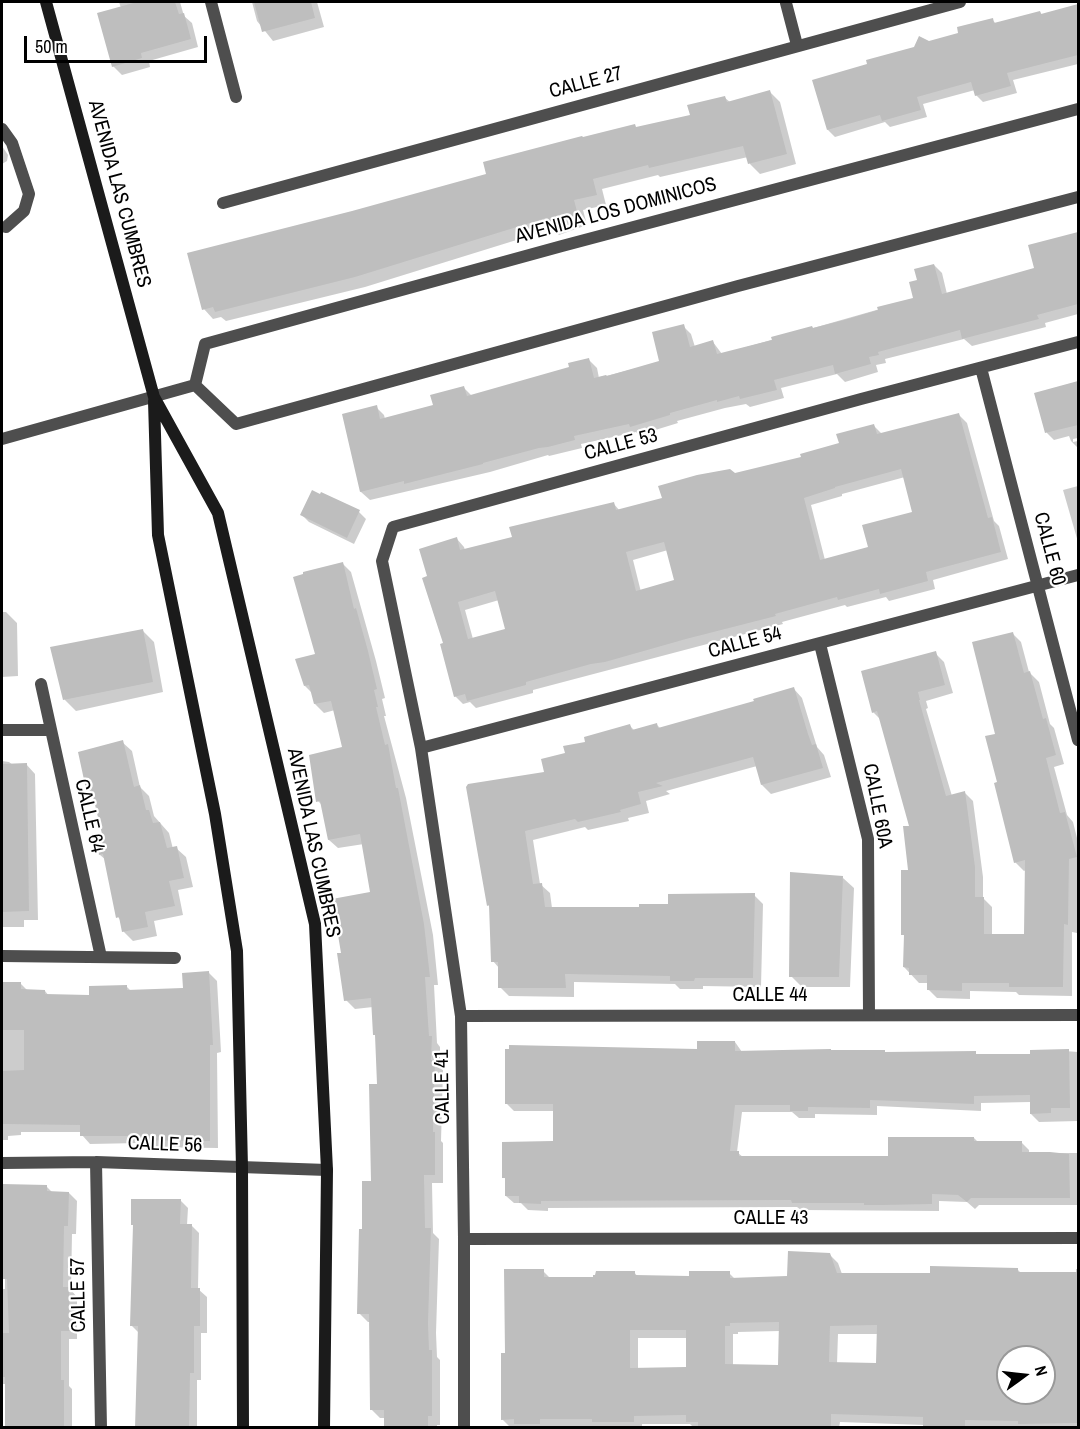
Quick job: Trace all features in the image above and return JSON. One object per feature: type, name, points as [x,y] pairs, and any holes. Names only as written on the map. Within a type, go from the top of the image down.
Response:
[{"type":"street","name":"AVENIDA LAS CUMBRES","points":[[46,2],[154,397],[218,513],[315,924],[327,1170],[324,1428]]},
{"type":"street","points":[[211,2],[237,97]]},
{"type":"street","name":"CALLE 27","points":[[223,203],[960,2]]},
{"type":"street","points":[[786,3],[796,45]]},
{"type":"street","name":"AVENIDA LOS DOMINICOS","points":[[195,385],[205,344],[562,246],[1078,109]]},
{"type":"street","points":[[2,129],[12,143],[29,194],[24,211],[6,227]]},
{"type":"street","points":[[2,440],[195,385],[236,424],[738,286],[1078,196]]},
{"type":"street","name":"CALLE 53","points":[[421,748],[382,561],[393,527],[1078,342]]},
{"type":"street","name":"CALLE 60","points":[[981,368],[1078,740]]},
{"type":"street","name":"AVENIDA LAS CUMBRES","points":[[154,397],[158,535],[215,814],[237,951],[242,1167],[243,1428]]},
{"type":"street","name":"CALLE 54","points":[[421,748],[1078,575]]},
{"type":"street","name":"CALLE 60A","points":[[820,644],[868,839],[869,1015]]},
{"type":"street","name":"CALLE 64","points":[[41,684],[100,957]]},
{"type":"street","points":[[2,730],[50,730]]},
{"type":"street","name":"CALLE 41","points":[[421,748],[461,1016],[464,1428]]},
{"type":"street","points":[[2,956],[175,958]]},
{"type":"street","name":"CALLE 44","points":[[461,1016],[1078,1015]]},
{"type":"street","name":"CALLE 56","points":[[2,1163],[96,1162],[327,1170]]},
{"type":"street","name":"CALLE 57","points":[[96,1162],[101,1428]]},
{"type":"street","name":"CALLE 43","points":[[464,1239],[1078,1238]]},
{"type":"building","points":[[137,2],[175,2],[179,14],[184,13],[191,39],[141,53],[142,58],[112,67],[97,13]]},
{"type":"building","points":[[254,2],[311,2],[315,18],[262,32]]},
{"type":"building","points":[[1078,4],[1078,55],[1007,73],[1011,86],[975,96],[971,82],[917,97],[921,110],[882,121],[880,115],[827,130],[812,80],[867,64],[866,60],[914,47],[919,36],[929,41],[958,33],[957,27],[993,18],[994,23]]},
{"type":"building","points":[[770,90],[787,154],[748,164],[743,146],[649,168],[648,165],[593,179],[597,195],[574,200],[578,215],[547,226],[546,218],[355,277],[215,312],[213,307],[202,310],[187,253],[486,174],[483,162],[582,136],[690,115],[687,105],[725,96],[727,102]]},
{"type":"building","points":[[1078,232],[1078,304],[1037,315],[1039,319],[962,339],[960,330],[878,352],[879,355],[869,357],[871,364],[835,374],[833,365],[774,380],[777,390],[740,399],[739,396],[717,402],[717,400],[630,427],[629,424],[574,436],[575,440],[404,484],[404,481],[360,492],[342,414],[377,405],[380,419],[433,405],[430,395],[464,386],[467,396],[569,367],[568,363],[589,358],[594,378],[607,376],[659,361],[652,332],[684,324],[690,347],[713,340],[717,354],[772,340],[771,337],[812,326],[813,328],[844,320],[878,310],[877,307],[913,298],[909,282],[917,280],[914,269],[934,264],[942,294],[1034,268],[1028,245]]},
{"type":"building","points":[[1078,381],[1078,425],[1045,433],[1034,393]]},
{"type":"building","points":[[959,413],[988,518],[992,517],[1001,552],[926,572],[928,581],[880,594],[879,589],[838,600],[837,597],[775,614],[776,616],[526,682],[526,685],[467,701],[465,694],[454,697],[440,644],[443,643],[422,578],[427,576],[419,549],[457,537],[460,550],[512,537],[509,527],[614,502],[616,510],[662,498],[658,486],[697,475],[730,469],[735,473],[801,457],[800,454],[839,443],[836,434],[874,424],[877,434]],"holes":[[[901,469],[912,512],[862,525],[868,547],[820,560],[804,498]],[[664,542],[674,580],[636,591],[626,552]],[[495,591],[505,629],[468,639],[458,602]]]},
{"type":"building","points":[[312,490],[360,510],[347,538],[300,515]]},
{"type":"building","points":[[343,562],[354,609],[356,608],[368,651],[377,689],[374,690],[378,707],[376,707],[385,745],[388,744],[396,788],[398,788],[424,924],[430,977],[425,977],[429,1036],[432,1036],[431,1060],[435,1060],[433,1132],[435,1132],[435,1175],[424,1175],[425,1228],[431,1228],[428,1323],[429,1350],[432,1350],[432,1416],[428,1416],[428,1428],[384,1428],[384,1410],[370,1410],[369,1314],[357,1314],[359,1229],[362,1229],[362,1181],[371,1181],[369,1084],[377,1084],[375,1035],[373,1035],[371,998],[344,1001],[337,953],[341,953],[332,899],[370,892],[360,834],[328,840],[320,801],[316,802],[309,755],[342,747],[331,701],[314,704],[309,685],[304,686],[295,659],[315,654],[293,577],[303,572]]},
{"type":"building","points":[[143,629],[153,682],[63,700],[50,647]]},
{"type":"building","points":[[1013,632],[1024,673],[1030,671],[1043,719],[1046,718],[1056,755],[1046,758],[1060,813],[1065,812],[1077,857],[1069,859],[1068,925],[1064,924],[1063,987],[1009,987],[1009,983],[962,983],[962,991],[927,990],[927,975],[909,975],[909,968],[903,967],[901,870],[908,870],[903,826],[909,826],[877,711],[872,713],[861,671],[936,651],[945,685],[918,692],[919,700],[946,796],[965,791],[975,867],[975,897],[984,897],[984,934],[1024,934],[1025,860],[1014,863],[994,783],[997,782],[985,736],[995,734],[972,642]]},
{"type":"building","points":[[794,687],[808,734],[812,745],[816,744],[823,768],[761,785],[753,757],[656,783],[663,786],[638,792],[641,804],[620,810],[621,812],[578,822],[575,819],[525,831],[533,884],[542,883],[545,907],[639,907],[639,904],[668,904],[668,894],[755,893],[753,978],[695,978],[694,981],[670,981],[670,976],[565,974],[566,988],[498,988],[498,962],[491,962],[489,905],[487,906],[466,787],[468,784],[544,772],[541,759],[565,753],[563,746],[585,742],[584,737],[630,724],[632,730],[657,723],[658,728],[754,701],[753,699]]},
{"type":"building","points":[[123,740],[134,787],[140,785],[146,810],[149,810],[153,823],[160,822],[167,848],[177,846],[184,878],[169,881],[175,906],[145,912],[148,927],[122,932],[119,917],[116,918],[103,854],[99,855],[94,835],[102,834],[91,788],[86,789],[78,752]]},
{"type":"building","points":[[27,763],[29,911],[2,912],[2,764]]},
{"type":"building","points":[[790,872],[843,876],[839,977],[789,977]]},
{"type":"building","points":[[209,971],[213,1045],[210,1045],[210,1141],[134,1140],[134,1136],[80,1136],[80,1125],[2,1124],[2,1071],[24,1070],[24,1030],[2,1030],[2,982],[21,982],[21,989],[45,990],[45,994],[89,995],[89,986],[127,985],[127,990],[183,988],[182,973]]},
{"type":"building","points":[[697,1041],[735,1041],[735,1051],[831,1049],[1030,1054],[1030,1050],[1069,1049],[1070,1108],[1051,1108],[1051,1113],[1030,1114],[1030,1095],[974,1096],[974,1104],[870,1100],[870,1108],[808,1107],[808,1111],[790,1111],[790,1105],[735,1105],[730,1151],[739,1151],[739,1156],[888,1156],[888,1137],[974,1137],[974,1141],[1022,1141],[1022,1152],[1069,1154],[1070,1198],[971,1198],[967,1202],[958,1195],[932,1194],[932,1204],[792,1203],[791,1200],[541,1201],[541,1204],[519,1203],[519,1196],[505,1196],[505,1178],[502,1178],[502,1142],[553,1141],[553,1104],[505,1104],[505,1049],[509,1049],[509,1045],[697,1049]]},
{"type":"building","points":[[2,1184],[47,1185],[47,1191],[69,1192],[68,1226],[64,1226],[63,1287],[69,1287],[70,1331],[61,1331],[64,1428],[5,1428],[2,1333],[9,1333],[7,1279],[3,1279]]},
{"type":"building","points":[[131,1199],[181,1199],[180,1224],[192,1224],[191,1288],[200,1288],[200,1326],[194,1326],[194,1373],[190,1373],[189,1428],[135,1428],[138,1326],[130,1326],[133,1225],[131,1225]]},
{"type":"building","points":[[788,1251],[830,1253],[837,1273],[930,1273],[930,1266],[1018,1268],[1018,1272],[1078,1272],[1078,1423],[1018,1424],[1018,1421],[965,1420],[965,1428],[923,1428],[923,1417],[831,1414],[831,1428],[698,1427],[698,1422],[686,1422],[686,1415],[634,1416],[634,1422],[540,1419],[540,1424],[514,1424],[514,1419],[501,1420],[501,1353],[505,1353],[504,1269],[544,1269],[544,1277],[593,1277],[596,1271],[635,1271],[635,1275],[689,1276],[689,1271],[730,1271],[730,1278],[787,1276]],"holes":[[[779,1322],[778,1365],[725,1364],[725,1326],[730,1326],[730,1323]],[[877,1325],[876,1363],[829,1362],[830,1326]],[[630,1330],[686,1330],[686,1367],[630,1368]]]}]
